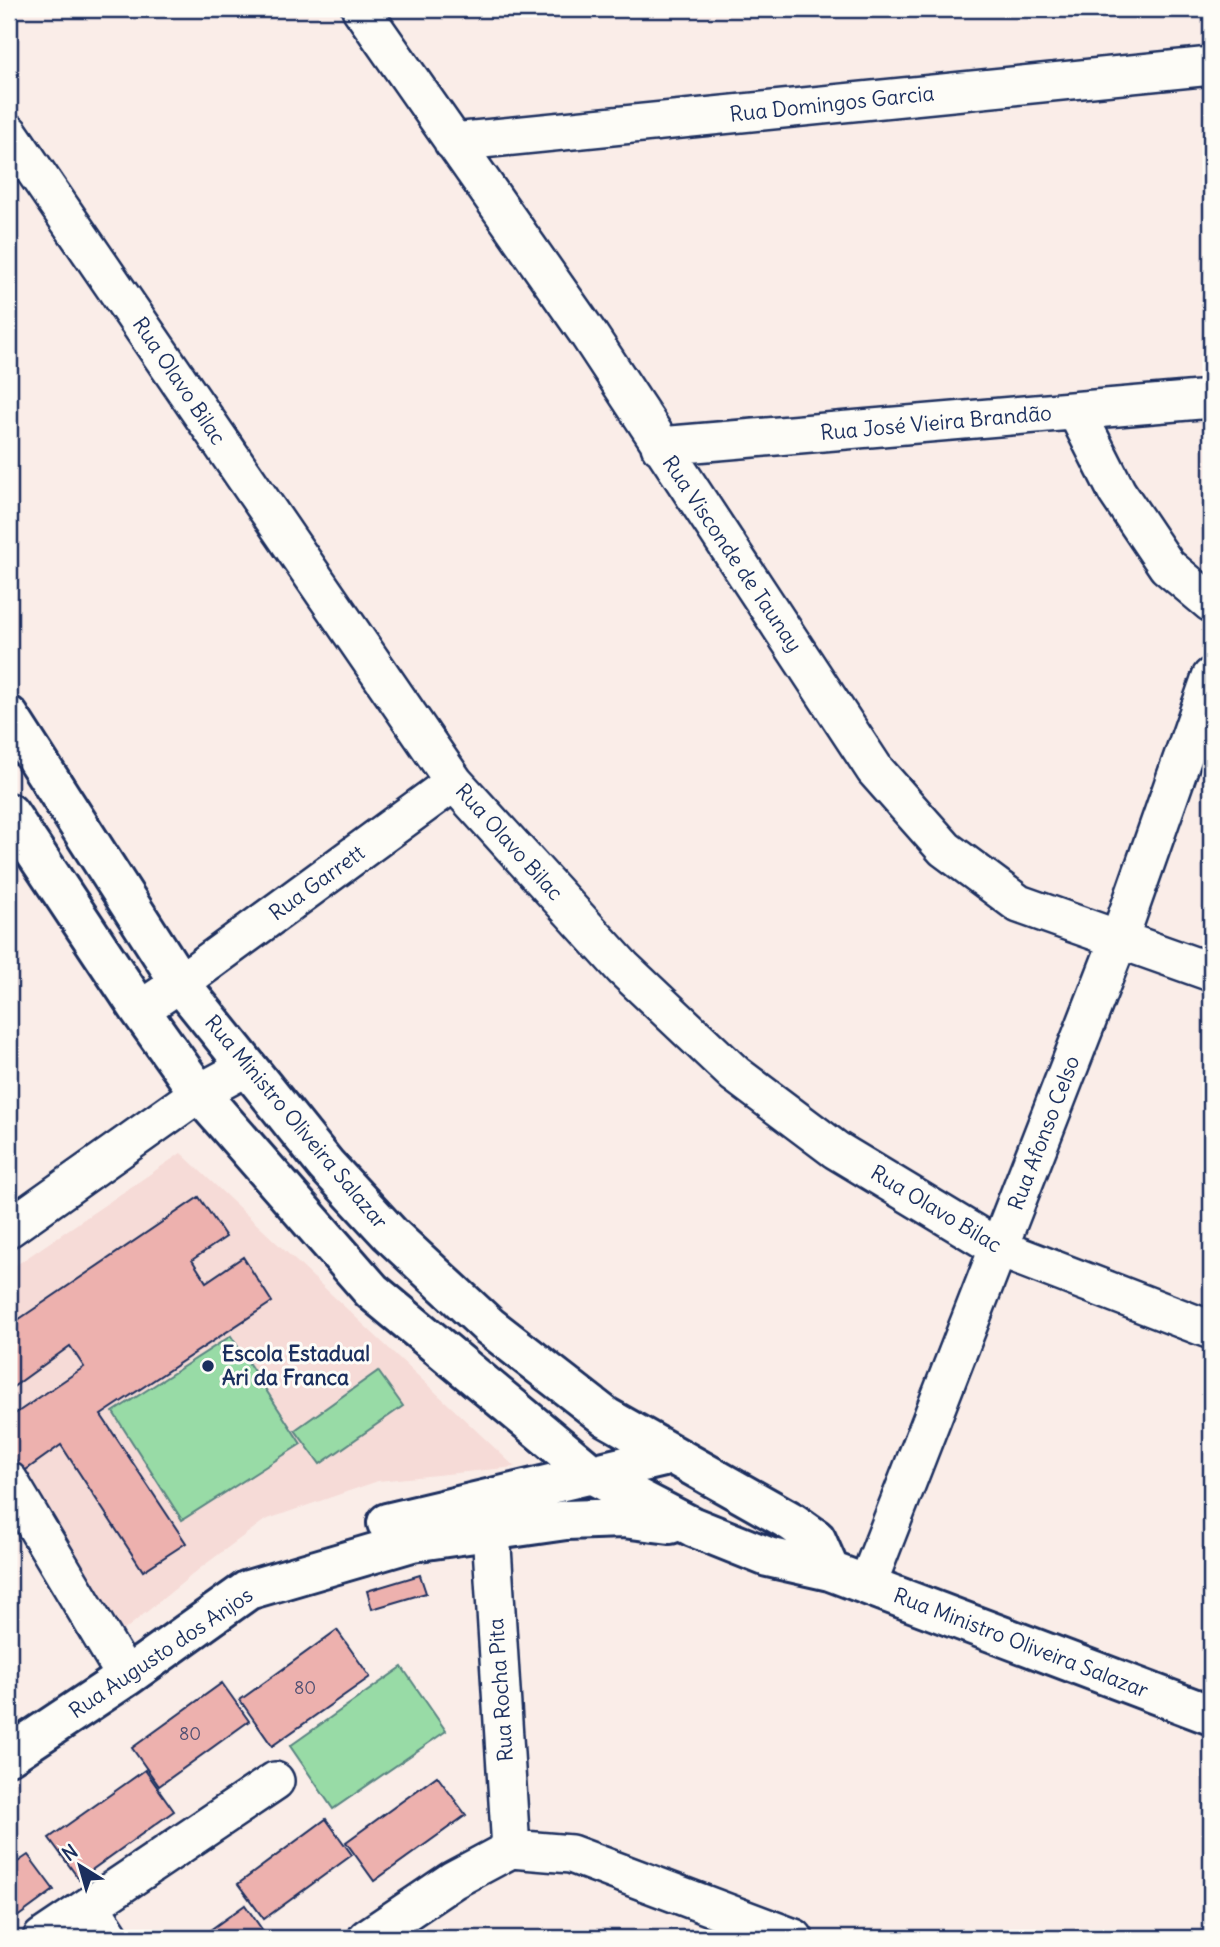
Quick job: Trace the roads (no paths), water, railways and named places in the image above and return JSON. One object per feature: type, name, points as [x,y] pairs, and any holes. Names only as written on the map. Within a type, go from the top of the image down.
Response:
[{"type":"street","name":"Rua Visconde de Taunay","points":[[361,9],[589,335],[875,769],[945,849],[1019,904],[1211,972]]},
{"type":"street","name":"Rua Domingos Garcia","points":[[453,142],[1211,66]]},
{"type":"street","name":"Rua Olavo Bilac","points":[[9,133],[454,782],[623,968],[735,1074],[836,1150],[1000,1249],[1211,1330]]},
{"type":"street","name":"Rua José Vieira Brandão","points":[[660,446],[1211,400]]},
{"type":"street","points":[[1076,411],[1117,492],[1167,566],[1211,603]]},
{"type":"street","name":"Rua Afonso Celso","points":[[867,1585],[1119,939],[1211,677]]},
{"type":"street","name":"Rua Ministro Oliveira Salazar","points":[[9,716],[180,983],[326,1165],[390,1234],[489,1326],[606,1417],[792,1522],[816,1539],[830,1571]]},
{"type":"street","name":"Rua Garrett","points":[[140,1010],[454,782]]},
{"type":"street","name":"Rua Ministro Oliveira Salazar","points":[[9,813],[140,1010],[199,1093],[372,1291],[593,1475],[693,1527],[768,1557],[830,1571],[1211,1715]]},
{"type":"street","points":[[9,1228],[199,1093],[247,1067]]},
{"type":"street","points":[[488,1516],[593,1475],[672,1455]]},
{"type":"street","points":[[9,1481],[126,1676]]},
{"type":"street","name":"Rua Augusto dos Anjos","points":[[9,1755],[248,1590],[412,1542],[488,1516],[566,1520],[623,1518],[693,1527]]},
{"type":"street","name":"Rua Rocha Pita","points":[[488,1516],[511,1849]]},
{"type":"street","points":[[42,1938],[275,1781]]},
{"type":"street","points":[[367,1938],[453,1880],[511,1849],[571,1854],[794,1938]]},
{"type":"street","points":[[89,1906],[111,1938]]},
{"type":"place","name":"Escola Estadual Ari da Franca","points":[[208,1366]]}]
